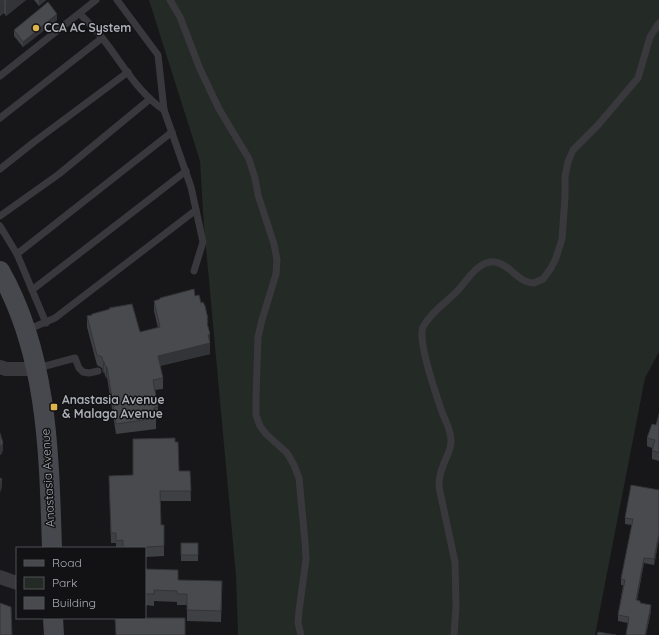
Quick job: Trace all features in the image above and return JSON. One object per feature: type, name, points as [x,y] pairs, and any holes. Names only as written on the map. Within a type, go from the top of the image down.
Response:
[{"type":"street","name":"Anastasia Avenue","points":[[0,271],[10,289],[26,330],[36,369],[46,424],[52,547]]},
{"type":"street","points":[[0,367],[6,369],[36,369]]},
{"type":"street","points":[[0,577],[16,583]]},
{"type":"street","points":[[53,619],[54,635]]},
{"type":"lane","points":[[0,76],[96,0]]},
{"type":"lane","points":[[117,0],[158,55],[164,110],[191,187],[203,242],[194,271]]},
{"type":"lane","points":[[170,0],[180,17],[198,63],[219,108],[249,159],[261,206],[274,244],[277,260],[276,274],[258,337],[256,415],[260,426],[266,434],[287,453],[299,478],[306,542],[306,559],[298,623],[301,635]]},
{"type":"lane","points":[[80,14],[102,38],[142,91],[150,100],[164,110]]},
{"type":"lane","points":[[454,635],[456,607],[455,562],[439,487],[443,466],[450,453],[450,430],[435,391],[425,354],[422,329],[427,320],[456,293],[478,267],[487,262],[495,262],[505,266],[525,281],[534,284],[543,279],[556,258],[562,238],[565,176],[568,162],[573,150],[598,125],[638,78],[650,37],[659,23]]},
{"type":"lane","points":[[0,118],[102,38]]},
{"type":"lane","points":[[0,169],[128,72]]},
{"type":"lane","points":[[0,216],[59,174],[150,100]]},
{"type":"lane","points":[[17,254],[172,132]]},
{"type":"lane","points":[[32,290],[186,172]]},
{"type":"lane","points":[[26,330],[55,318],[196,210]]},
{"type":"lane","points":[[0,226],[17,254],[46,323]]},
{"type":"lane","points":[[36,369],[75,358],[82,372],[89,373],[98,371]]},
{"type":"green space","points":[[149,0],[659,0],[659,352],[645,378],[595,635],[238,635],[236,576],[204,226],[200,161]]},
{"type":"building","name":"CCA AC System","points":[[48,2],[57,14],[23,42],[14,30]]},
{"type":"building","points":[[194,289],[195,296],[199,295],[201,303],[203,302],[205,306],[208,319],[207,323],[210,334],[208,335],[210,343],[158,356],[163,378],[153,380],[158,407],[154,408],[156,418],[116,424],[107,367],[103,362],[102,357],[97,355],[87,316],[110,309],[109,308],[132,304],[140,332],[160,327],[154,301]]},
{"type":"building","points":[[659,414],[659,453],[652,450],[655,440],[647,438],[652,424],[656,425]]},
{"type":"building","points":[[0,433],[3,443],[0,447]]},
{"type":"building","points":[[175,438],[175,442],[178,442],[179,471],[190,471],[191,491],[160,491],[161,525],[164,525],[164,546],[123,547],[123,540],[116,541],[116,533],[111,533],[109,476],[133,475],[133,439]]},
{"type":"building","points":[[631,485],[659,490],[659,534],[654,559],[644,558],[636,600],[640,601],[640,603],[651,605],[645,635],[626,635],[629,617],[618,615],[625,580],[621,579],[633,519],[625,518]]},
{"type":"building","points":[[181,543],[198,543],[198,555],[181,555]]},
{"type":"building","points":[[146,569],[178,570],[178,580],[222,581],[221,611],[187,610],[187,594],[177,594],[177,591],[154,590],[154,594],[146,594]]},
{"type":"building","points":[[0,603],[11,607],[12,635],[0,635]]},
{"type":"building","points":[[185,618],[185,635],[116,635],[115,619]]},
{"type":"building","points":[[598,632],[616,635],[597,635]]},
{"type":"place","name":"CCA AC System","points":[[36,28]]},
{"type":"place","name":"Anastasia Avenue & Malaga Avenue","points":[[54,407]]}]
